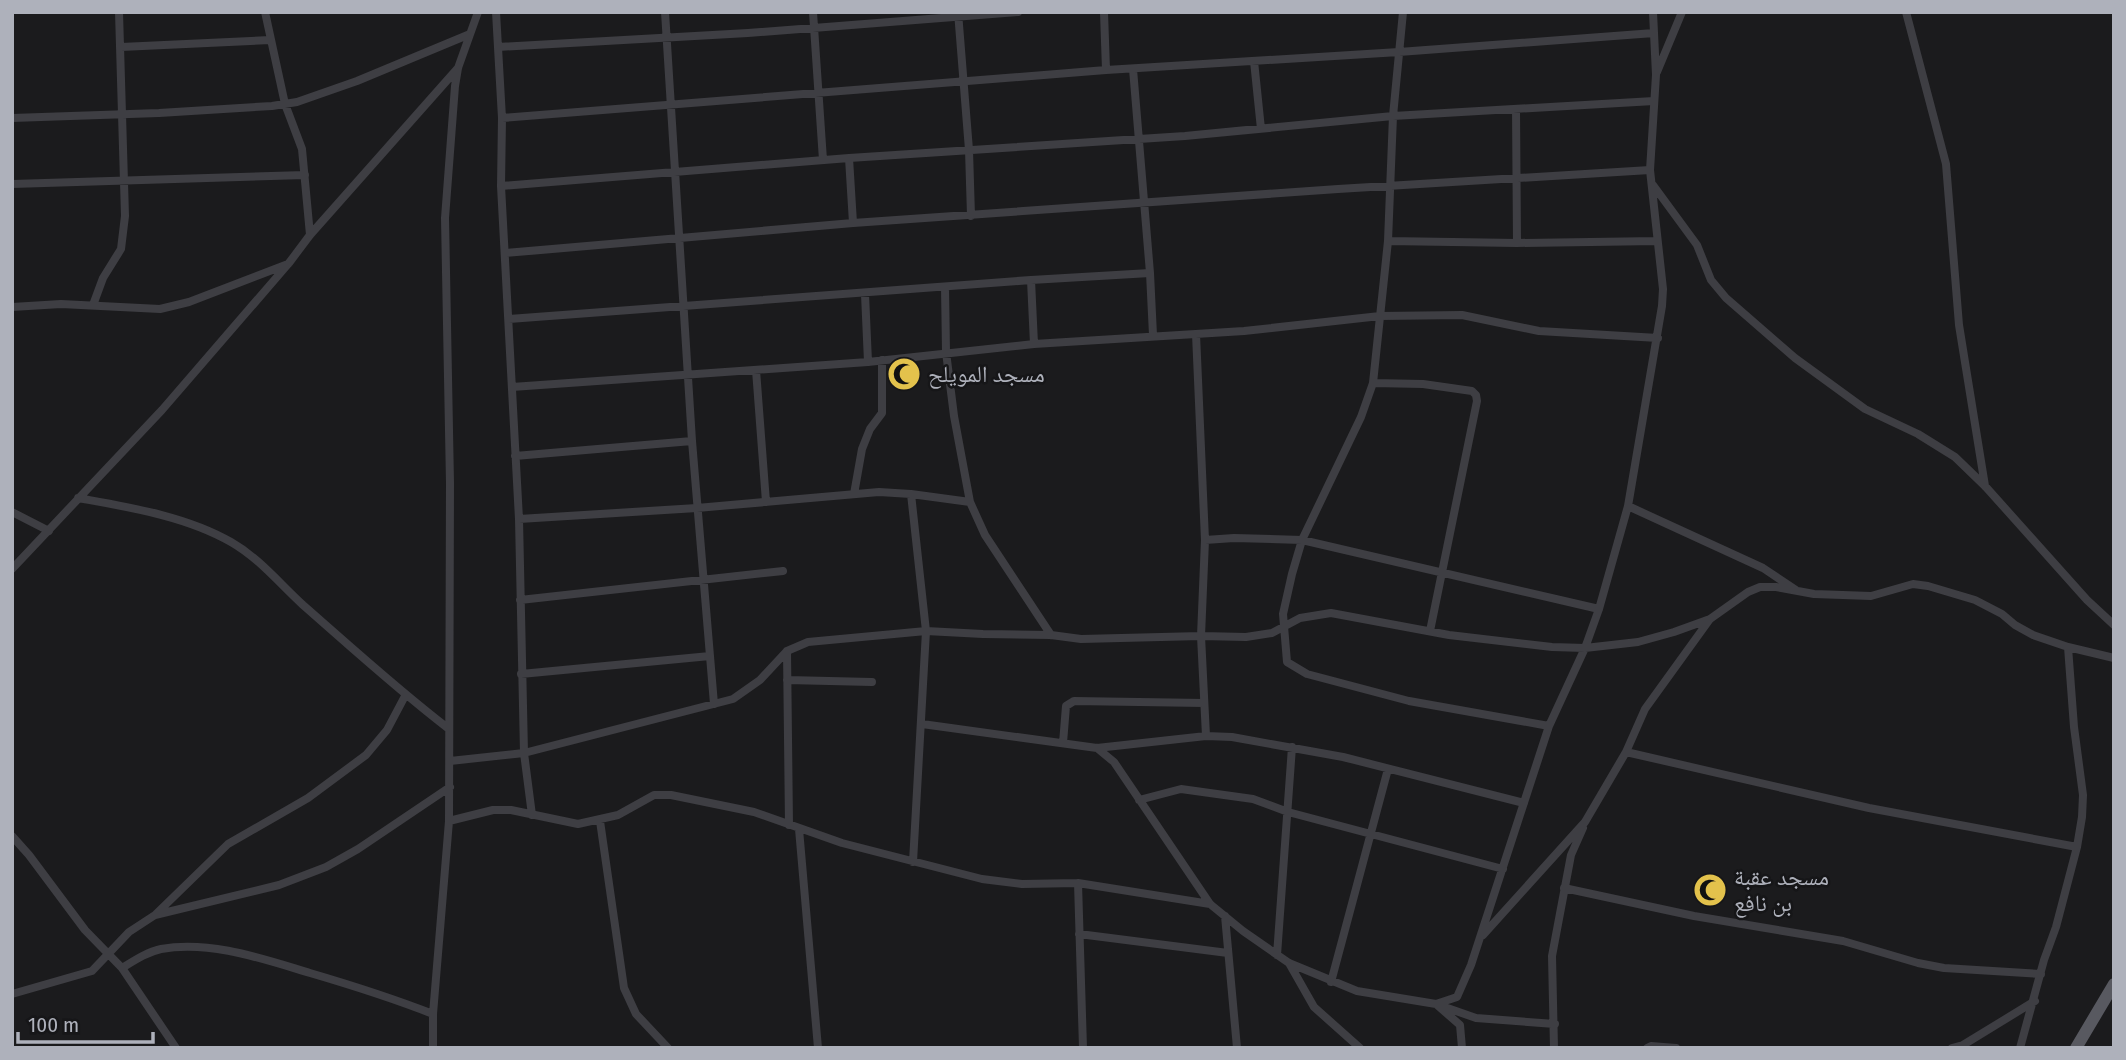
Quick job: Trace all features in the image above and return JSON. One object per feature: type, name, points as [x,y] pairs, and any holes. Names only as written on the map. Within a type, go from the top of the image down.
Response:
[{"type":"main road","points":[[2076,1048],[2114,984]]},
{"type":"street","points":[[93,305],[103,278],[121,249],[125,216],[119,12]]},
{"type":"street","points":[[265,12],[285,104],[302,149],[310,235]]},
{"type":"street","points":[[433,1048],[433,1014],[450,786],[450,483],[445,218],[448,159],[458,68],[478,12]]},
{"type":"street","points":[[496,12],[502,118],[501,187],[519,519],[524,752],[532,815]]},
{"type":"street","points":[[665,12],[690,375],[692,441],[714,704]]},
{"type":"street","points":[[813,12],[822,160]]},
{"type":"street","points":[[498,47],[1018,12]]},
{"type":"street","points":[[1104,12],[1106,70]]},
{"type":"street","points":[[1403,12],[1393,116],[1388,241],[1373,383],[1361,417],[1303,540],[1285,601],[1283,627],[1287,662],[1307,674],[1409,701],[1549,726]]},
{"type":"street","points":[[1436,1004],[1457,997],[1480,937],[1549,726],[1586,648],[1628,506],[1658,338],[1663,289],[1650,170],[1656,75],[1653,12]]},
{"type":"street","points":[[1656,75],[1682,12]]},
{"type":"street","points":[[1906,12],[1946,164],[1959,325],[1985,486]]},
{"type":"street","points":[[958,15],[969,150],[971,216]]},
{"type":"street","points":[[502,118],[1106,70],[1654,33]]},
{"type":"street","points":[[12,118],[123,115],[285,104],[321,94],[470,34]]},
{"type":"street","points":[[121,47],[270,40]]},
{"type":"street","points":[[1254,61],[1261,129]]},
{"type":"street","points":[[12,569],[120,457],[289,263],[310,235],[458,68]]},
{"type":"street","points":[[1133,69],[1153,335]]},
{"type":"street","points":[[501,187],[822,160],[1185,136],[1393,116],[1654,101]]},
{"type":"street","points":[[1516,109],[1517,243]]},
{"type":"street","points":[[849,158],[853,223]]},
{"type":"street","points":[[506,253],[853,223],[1650,170]]},
{"type":"street","points":[[12,184],[305,175]]},
{"type":"street","points":[[1651,183],[1697,245],[1712,280],[1741,313],[1865,410],[1937,444],[1955,457],[1985,486],[2087,600],[2114,625]]},
{"type":"street","points":[[1388,241],[1657,241]]},
{"type":"street","points":[[12,307],[61,303],[147,309],[175,306],[289,263]]},
{"type":"street","points":[[509,319],[1150,273]]},
{"type":"street","points":[[1031,280],[1034,344]]},
{"type":"street","points":[[945,287],[946,352],[954,416],[970,502],[985,535],[1051,635]]},
{"type":"street","points":[[865,294],[868,362]]},
{"type":"street","points":[[512,387],[868,362],[1034,344],[1244,331],[1380,316],[1462,315],[1539,331],[1658,338]]},
{"type":"street","points":[[1196,334],[1205,540],[1201,636],[1206,736]]},
{"type":"street","points":[[854,494],[862,449],[870,429],[882,413],[882,360]]},
{"type":"street","points":[[756,370],[766,502]]},
{"type":"street","points":[[1373,383],[1423,384],[1472,391],[1476,395],[1477,401],[1430,631]]},
{"type":"street","points":[[515,456],[692,441]]},
{"type":"street","points":[[519,519],[697,508],[878,492],[970,502]]},
{"type":"street","points":[[911,494],[926,631],[913,862]]},
{"type":"street","points":[[78,498],[200,528],[233,543],[258,561],[405,696],[449,729]]},
{"type":"street","points":[[1628,506],[1763,568],[1799,592]]},
{"type":"street","points":[[12,512],[49,531]]},
{"type":"street","points":[[1205,540],[1303,540],[1599,609]]},
{"type":"street","points":[[520,600],[783,571]]},
{"type":"street","points":[[450,761],[524,752],[733,699],[748,690],[787,651],[808,642],[926,631],[1051,635],[1082,639],[1263,636],[1300,618],[1331,613],[1430,631],[1552,647],[1586,648],[1638,642],[1710,619],[1748,592],[1760,587],[1839,596],[1871,596],[1913,584],[1975,600],[2033,635],[2114,659]]},
{"type":"street","points":[[1554,1048],[1552,956],[1571,855],[1585,822],[1626,752],[1645,709],[1710,619]]},
{"type":"street","points":[[2020,1048],[2077,847],[2083,795],[2068,647]]},
{"type":"street","points":[[787,651],[789,825]]},
{"type":"street","points":[[521,674],[710,656]]},
{"type":"street","points":[[787,680],[872,682]]},
{"type":"street","points":[[12,994],[92,971],[129,932],[155,915],[237,837],[291,810],[366,755],[387,730],[405,696]]},
{"type":"street","points":[[1063,743],[1066,706],[1074,701],[1204,703]]},
{"type":"street","points":[[922,724],[1097,748],[1206,736],[1232,737],[1292,747],[1524,803]]},
{"type":"street","points":[[1277,955],[1292,747]]},
{"type":"street","points":[[1097,748],[1114,762],[1210,904],[1289,963],[1357,991],[1436,1004],[1476,1018],[1555,1024]]},
{"type":"street","points":[[1626,752],[1869,808],[2077,847]]},
{"type":"street","points":[[1331,982],[1388,769]]},
{"type":"street","points":[[155,915],[279,886],[326,867],[358,849],[450,786]]},
{"type":"street","points":[[1139,800],[1181,789],[1253,799],[1288,812],[1503,869]]},
{"type":"street","points":[[449,821],[493,810],[511,810],[579,824],[618,815],[654,795],[671,795],[702,799],[754,812],[799,829],[982,879],[1022,884],[1078,883],[1210,904]]},
{"type":"street","points":[[600,821],[624,988],[636,1014],[668,1048]]},
{"type":"street","points":[[1480,937],[1585,822]]},
{"type":"street","points":[[799,829],[818,1048]]},
{"type":"street","points":[[12,836],[85,930],[122,968],[176,1048]]},
{"type":"street","points":[[1078,883],[1083,1048]]},
{"type":"street","points":[[1564,888],[1694,916],[1843,942],[1944,968],[2040,974]]},
{"type":"street","points":[[1225,916],[1237,1048]]},
{"type":"street","points":[[1079,934],[1228,953]]},
{"type":"street","points":[[122,968],[141,956],[159,950],[197,947],[272,961],[394,998],[433,1014]]},
{"type":"street","points":[[1289,963],[1314,1007],[1360,1048]]},
{"type":"street","points":[[1952,1048],[1982,1035],[2035,1001]]},
{"type":"street","points":[[1436,1004],[1460,1026],[1462,1048]]},
{"type":"street","points":[[1647,1048],[1676,1048]]},
{"type":"place","name":"مسجد المويلح","points":[[904,374]]},
{"type":"place","name":"مسجد عقبة بن نافع","points":[[1710,890]]}]
